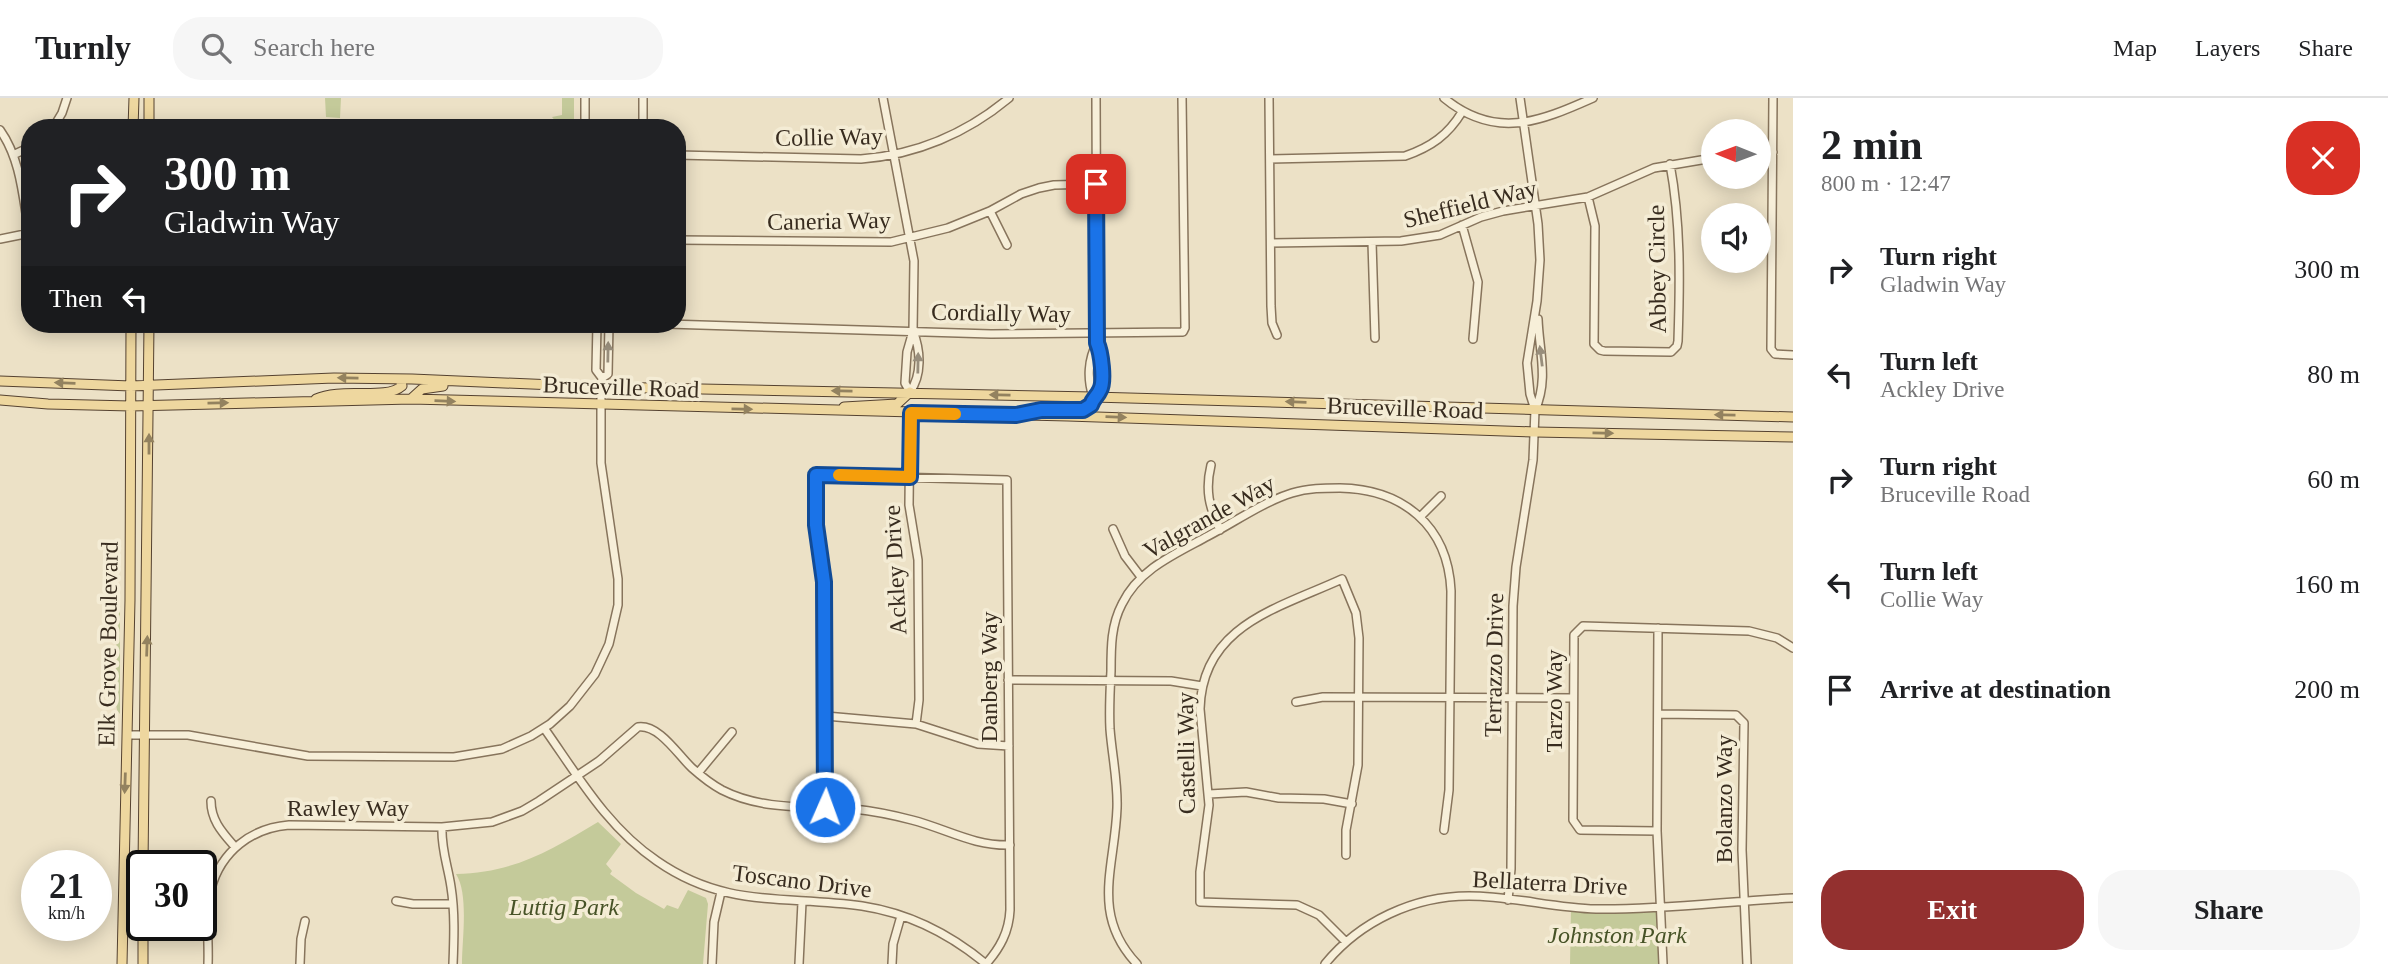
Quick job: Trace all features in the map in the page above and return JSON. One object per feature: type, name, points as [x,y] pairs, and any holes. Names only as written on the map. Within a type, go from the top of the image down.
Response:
[{"type":"main road","points":[[133,119],[134,98]]},
{"type":"main road","points":[[149,98],[149,119]]},
{"type":"main road","name":"Elk Grove Boulevard","points":[[122,964],[131,333]]},
{"type":"main road","name":"Elk Grove Boulevard","points":[[143,850],[149,333]]},
{"type":"main road","name":"Bruceville Road","points":[[0,381],[131,386],[334,378],[500,383],[601,382],[1793,417]]},
{"type":"main road","name":"Bruceville Road","points":[[312,401],[332,393],[392,392],[402,386],[400,379]]},
{"type":"main road","name":"Bruceville Road","points":[[411,399],[416,393],[430,386],[478,387],[500,383]]},
{"type":"main road","name":"Bruceville Road","points":[[829,411],[856,405],[897,404],[910,393]]},
{"type":"main road","name":"Bruceville Road","points":[[1016,415],[1041,410],[1083,410],[1091,405],[1093,397]]},
{"type":"main road","name":"Bruceville Road","points":[[0,400],[48,404],[150,405],[411,399],[1793,437]]},
{"type":"main road","points":[[143,941],[143,964]]},
{"type":"street","points":[[58,119],[67,98]]},
{"type":"street","points":[[585,98],[585,119]]},
{"type":"street","points":[[643,98],[643,119]]},
{"type":"street","points":[[883,98],[911,237],[915,279],[913,331],[907,352],[905,383],[910,393]]},
{"type":"street","name":"Collie Way","points":[[686,155],[861,159],[895,155],[941,141],[965,130],[1009,98]]},
{"type":"street","points":[[1093,397],[1090,387],[1090,362],[1098,334],[1096,98]]},
{"type":"street","name":"Cordially Way","points":[[686,325],[913,331],[1180,333],[1185,328],[1182,98]]},
{"type":"street","points":[[1269,98],[1271,306],[1272,323],[1277,335]]},
{"type":"street","points":[[1444,98],[1462,112],[1498,124],[1523,123],[1593,98]]},
{"type":"street","points":[[1520,98],[1536,207],[1540,260],[1537,301],[1527,363],[1530,394],[1535,411]]},
{"type":"street","points":[[1773,98],[1771,349],[1775,354],[1793,355]]},
{"type":"street","points":[[1270,159],[1405,156],[1425,149],[1441,139],[1462,112]]},
{"type":"street","points":[[0,130],[13,155],[21,195]]},
{"type":"street","points":[[13,155],[21,151]]},
{"type":"street","name":"Sheffield Way","points":[[1271,243],[1401,241],[1440,235],[1481,217],[1588,197],[1641,172],[1701,160]]},
{"type":"street","name":"Abbey Circle","points":[[1588,197],[1595,226],[1594,344],[1604,351],[1671,352],[1678,341],[1679,253],[1678,210],[1670,164]]},
{"type":"street","name":"Caneria Way","points":[[686,240],[876,243],[948,228],[1039,188],[1096,184]]},
{"type":"street","points":[[990,211],[1007,245]]},
{"type":"street","points":[[1462,225],[1478,282],[1473,339]]},
{"type":"street","points":[[0,239],[21,236]]},
{"type":"street","points":[[1372,242],[1375,338]]},
{"type":"street","points":[[1535,411],[1541,395],[1543,363],[1538,335],[1537,301]]},
{"type":"street","points":[[910,393],[918,374],[919,353],[913,331]]},
{"type":"street","points":[[127,735],[201,736],[307,756],[454,757],[502,749],[544,728],[570,706],[601,663],[614,625],[618,579],[601,463],[601,382],[596,370],[597,333]]},
{"type":"street","points":[[601,382],[608,374],[609,333]]},
{"type":"street","name":"Terrazzo Drive","points":[[1508,900],[1511,869],[1514,583],[1531,485],[1535,411]]},
{"type":"street","name":"Ackley Drive","points":[[911,413],[910,520],[918,560],[919,701],[916,724]]},
{"type":"street","points":[[1211,465],[1208,499],[1220,530]]},
{"type":"street","points":[[825,807],[824,582],[816,525],[816,475],[910,477]]},
{"type":"street","name":"Danberg Way","points":[[910,477],[1007,480],[1010,919],[1003,942],[986,964]]},
{"type":"street","name":"Valgrande Way","points":[[1137,964],[1116,933],[1108,899],[1117,799],[1110,728],[1111,644],[1116,618],[1129,591],[1142,576],[1164,560],[1280,498],[1308,489],[1322,488],[1377,492],[1405,505],[1420,517],[1433,533],[1448,565],[1451,591],[1450,790],[1444,830]]},
{"type":"street","points":[[1420,517],[1441,496]]},
{"type":"street","points":[[1113,528],[1125,556],[1142,576]]},
{"type":"street","name":"Castelli Way","points":[[1346,855],[1346,830],[1358,765],[1358,623],[1342,579],[1237,629],[1220,646],[1212,659],[1202,686],[1200,709],[1209,814],[1200,872],[1200,902],[1297,905],[1319,915],[1346,942]]},
{"type":"street","name":"Tarzo Way","points":[[1657,831],[1580,831],[1573,820],[1574,635],[1583,626],[1749,631],[1777,638],[1793,648]]},
{"type":"street","points":[[1658,628],[1657,831],[1663,964]]},
{"type":"street","points":[[1008,680],[1171,681],[1202,686]]},
{"type":"street","points":[[1297,702],[1323,697],[1573,698]]},
{"type":"street","name":"Bolanzo Way","points":[[1659,714],[1735,715],[1744,723],[1742,850],[1747,964]]},
{"type":"street","points":[[826,716],[916,724],[978,744],[1009,746]]},
{"type":"street","name":"Rawley Way","points":[[208,964],[211,890],[217,873],[235,847],[258,832],[289,825],[442,827],[479,824],[510,816],[577,776],[599,761],[634,730],[644,726],[662,738],[698,773]]},
{"type":"street","name":"Toscano Drive","points":[[544,728],[611,822],[639,848],[686,878],[721,891],[763,900],[864,906],[901,916],[946,936],[986,964]]},
{"type":"street","points":[[732,733],[698,773],[723,790],[758,802],[886,813],[931,825],[974,842],[1010,845]]},
{"type":"street","points":[[1209,794],[1246,792],[1352,804]]},
{"type":"street","points":[[211,801],[216,825],[235,847]]},
{"type":"street","points":[[442,827],[443,854],[453,904],[453,964]]},
{"type":"street","points":[[712,964],[714,922],[721,891]]},
{"type":"street","name":"Bellaterra Drive","points":[[1325,964],[1346,942],[1381,918],[1413,905],[1458,897],[1582,908],[1793,898]]},
{"type":"street","points":[[396,901],[413,904],[453,904]]},
{"type":"street","points":[[799,964],[802,902]]},
{"type":"street","points":[[892,964],[893,944],[901,916]]},
{"type":"street","points":[[300,964],[300,945],[305,921]]},
{"type":"green space","points":[[325,98],[341,98],[340,118],[326,117]]},
{"type":"green space","points":[[562,98],[574,98],[574,119],[552,117],[562,115]]},
{"type":"green space","points":[[120,596],[120,714],[114,694],[117,654],[114,617]]},
{"type":"green space","name":"Luttig Park","points":[[598,822],[621,844],[606,864],[612,871],[610,874],[636,893],[664,909],[667,905],[678,909],[688,890],[706,898],[708,904],[703,964],[462,964],[464,905],[456,874],[495,870],[530,859]]},
{"type":"green space","name":"Johnston Park","points":[[1661,905],[1661,964],[1570,964],[1571,907]]},
{"type":"slow traffic","points":[[839,475],[910,477],[911,413],[955,414]]},
{"type":"route","points":[[825,807],[824,582],[816,525],[816,475],[910,477],[911,413],[1016,415],[1041,410],[1083,410],[1091,405],[1093,397],[1100,390],[1102,357],[1097,343],[1096,184]]}]
